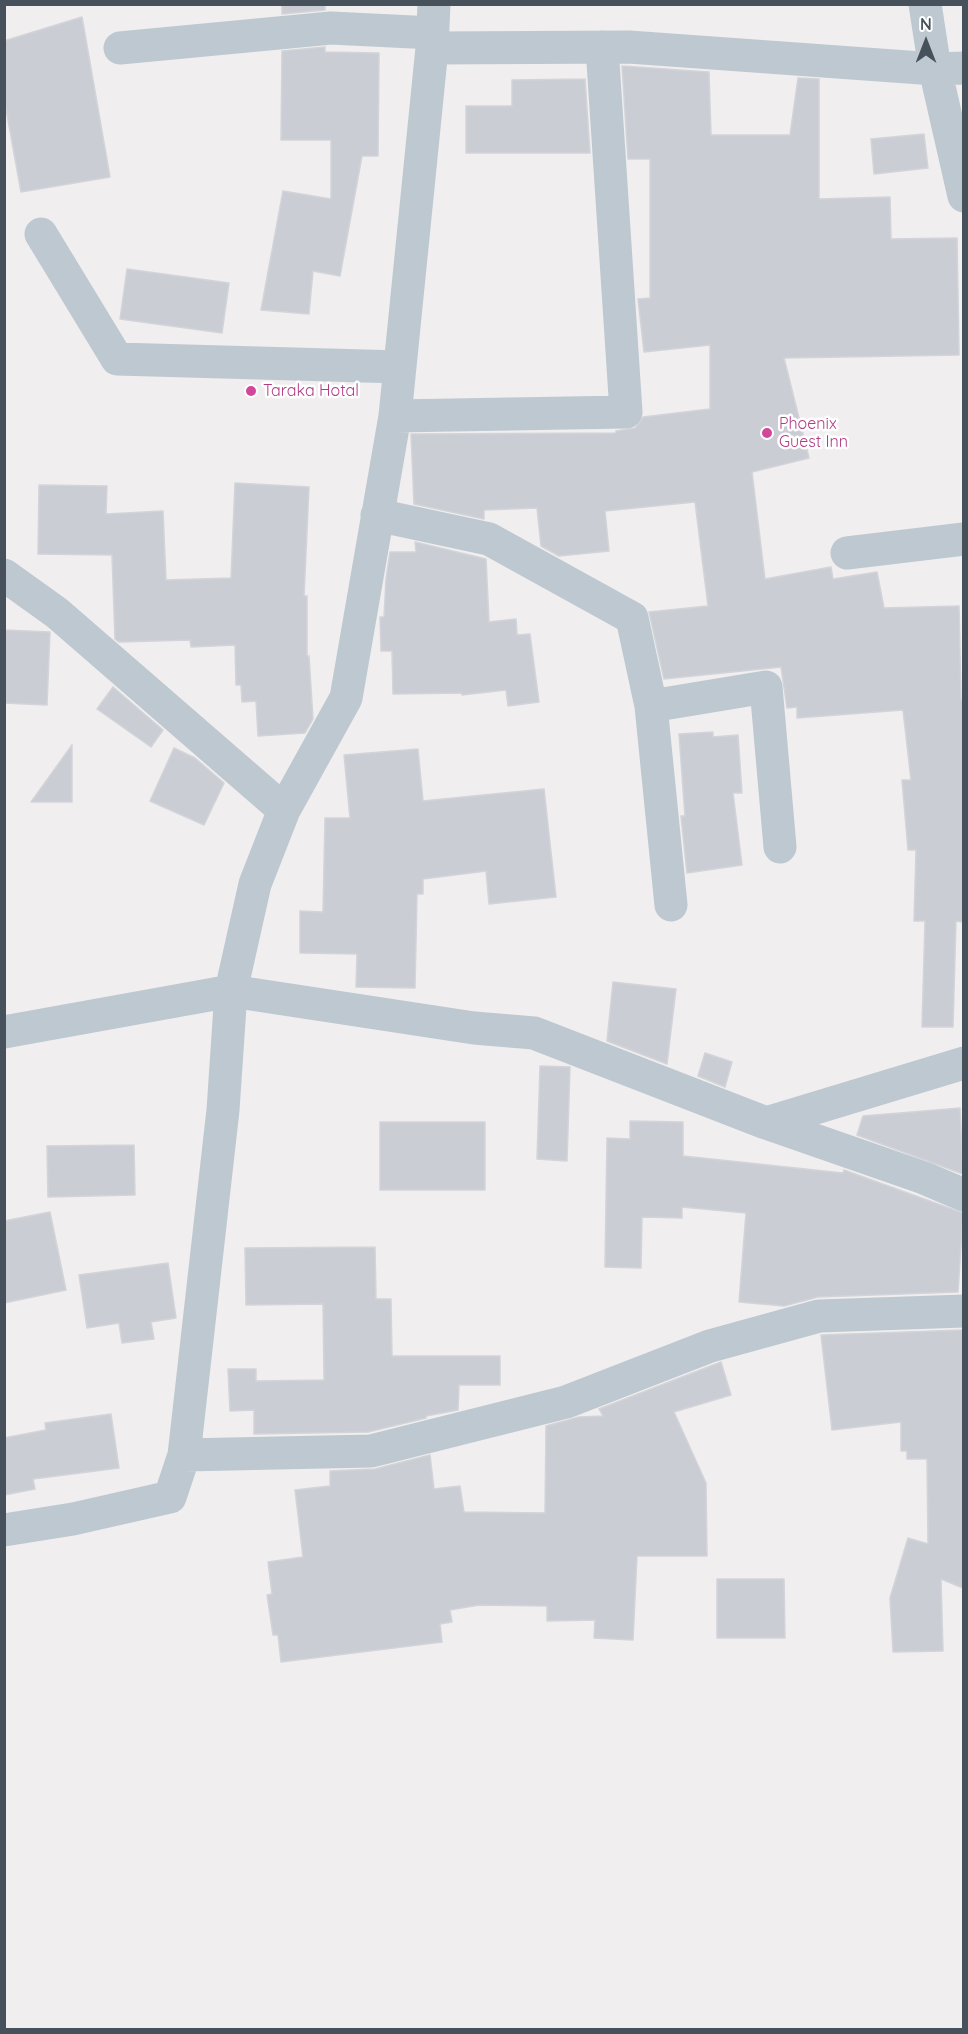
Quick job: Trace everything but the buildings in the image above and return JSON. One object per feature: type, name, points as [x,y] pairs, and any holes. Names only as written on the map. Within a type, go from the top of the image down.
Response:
[{"type":"street","points":[[925,4],[949,68],[963,196]]},
{"type":"street","points":[[120,48],[331,28],[433,29],[602,47],[949,68]]},
{"type":"street","points":[[4,1530],[73,1519],[170,1497],[184,1455],[222,1121],[231,991],[255,884],[284,810],[346,698],[394,416],[433,29]]},
{"type":"street","points":[[394,416],[626,412],[602,47]]},
{"type":"street","points":[[41,234],[117,359],[400,367]]},
{"type":"street","points":[[377,515],[489,539],[632,618],[651,706],[671,905]]},
{"type":"street","points":[[847,553],[963,539]]},
{"type":"street","points":[[4,575],[57,613],[284,810]]},
{"type":"street","points":[[651,706],[766,687],[780,847]]},
{"type":"street","points":[[4,1032],[231,991],[474,1028],[534,1033],[766,1123],[924,1178],[963,1195]]},
{"type":"street","points":[[766,1123],[963,1064]]},
{"type":"street","points":[[184,1455],[371,1451],[566,1402],[710,1346],[819,1316],[963,1311]]},
{"type":"place","name":"Taraka Hotal","points":[[251,391]]},
{"type":"place","name":"Phoenix Guest Inn","points":[[767,433]]}]
